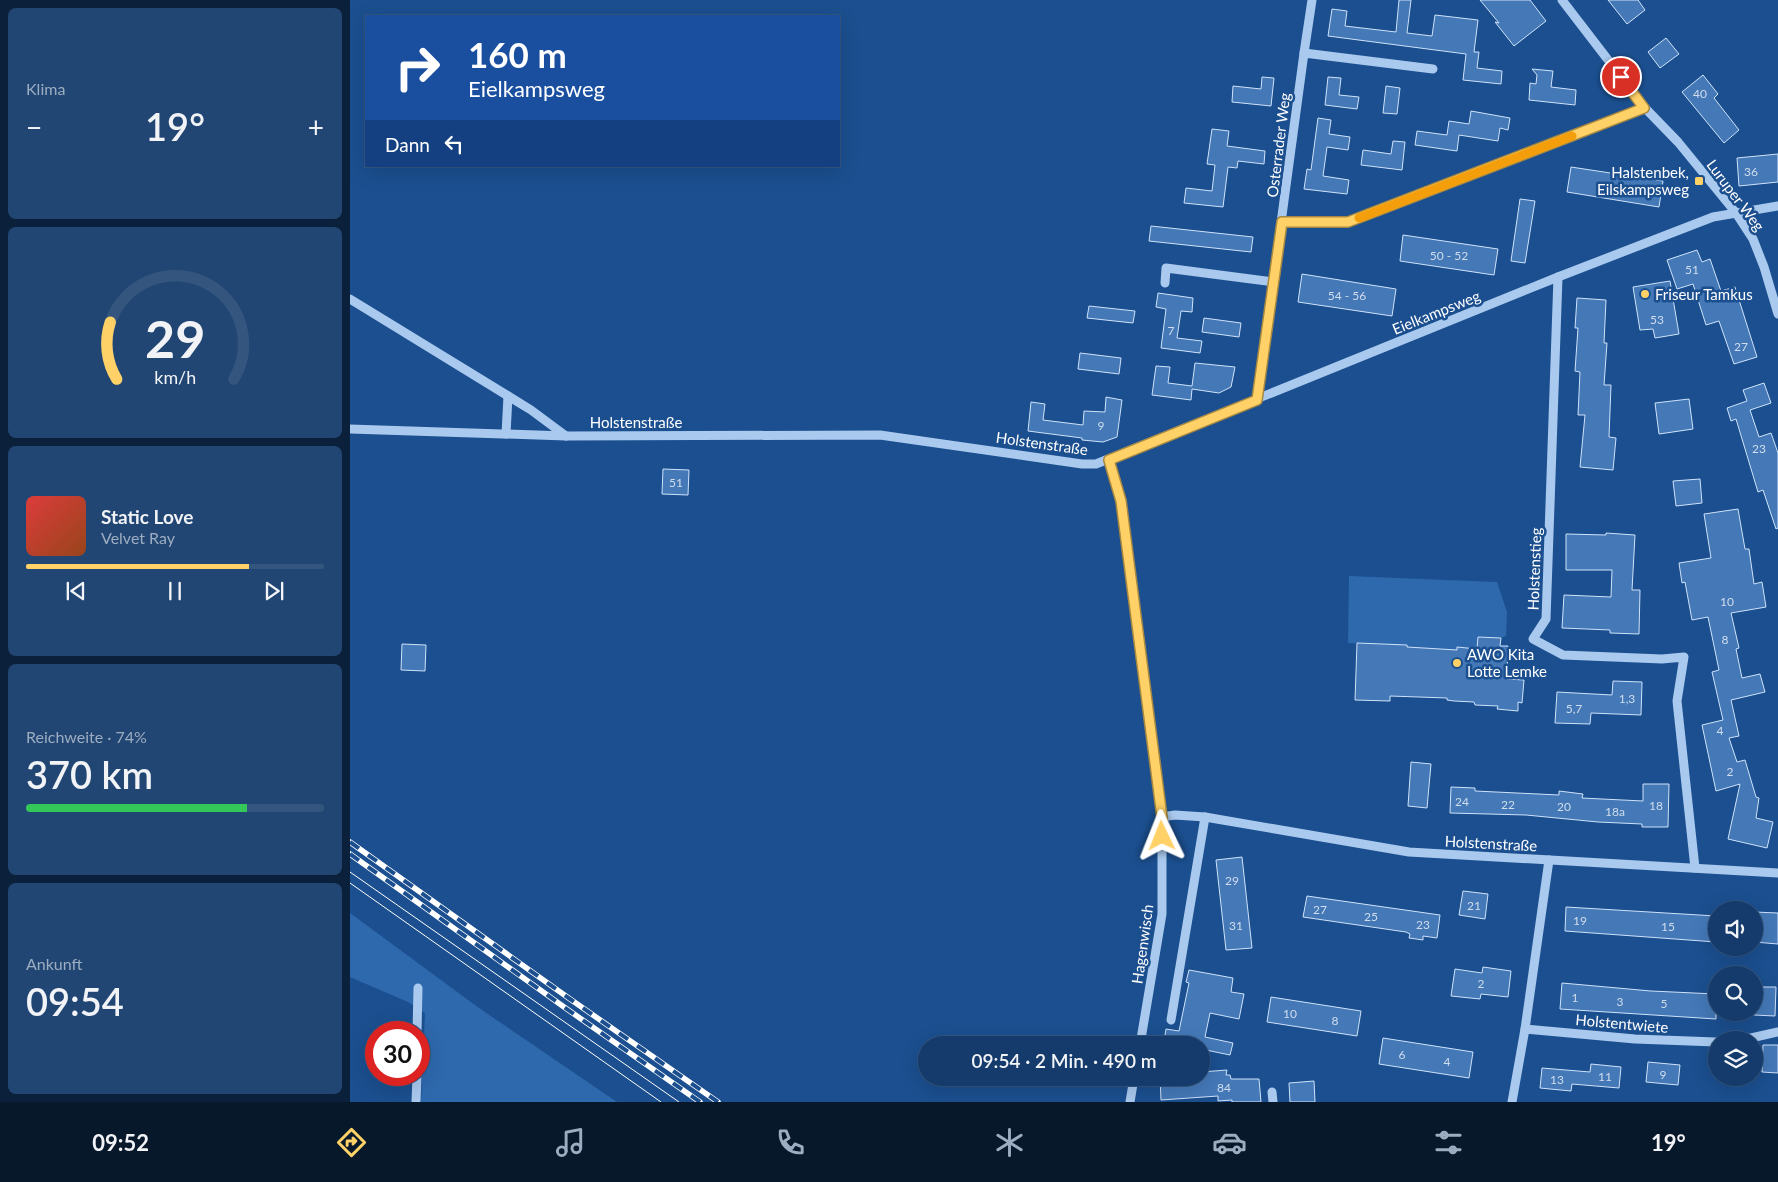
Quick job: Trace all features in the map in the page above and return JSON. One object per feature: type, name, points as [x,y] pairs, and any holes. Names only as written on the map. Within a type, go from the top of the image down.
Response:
[{"type":"street","name":"Osterrader Weg","points":[[1257,400],[1312,0]]},
{"type":"street","name":"Luruper Weg","points":[[1562,0],[1644,108],[1678,142],[1736,213],[1753,239],[1764,267],[1778,314]]},
{"type":"street","points":[[1304,53],[1433,69]]},
{"type":"street","points":[[1282,222],[1348,222],[1644,108]]},
{"type":"street","name":"Eielkampsweg","points":[[1109,460],[1558,277],[1713,217],[1778,206]]},
{"type":"street","points":[[1164,283],[1166,268],[1274,282]]},
{"type":"street","name":"Holstenstieg","points":[[1558,277],[1546,619],[1533,639],[1562,655],[1662,659],[1684,657],[1677,701],[1695,868]]},
{"type":"street","points":[[350,299],[508,396],[566,436]]},
{"type":"street","points":[[506,434],[508,396]]},
{"type":"street","name":"Holstenstraße","points":[[350,429],[566,436],[880,435],[1082,464],[1096,464],[1109,460],[1121,501],[1162,817],[1175,815],[1205,817],[1409,852],[1778,873]]},
{"type":"street","name":"Hagenwisch","points":[[1142,1036],[1162,914],[1162,817]]},
{"type":"street","points":[[1171,1020],[1205,817]]},
{"type":"street","points":[[1512,1102],[1525,1028],[1549,860]]},
{"type":"street","points":[[417,1021],[418,988]]},
{"type":"street","name":"Holstentwiete","points":[[1525,1028],[1635,1039],[1708,1042]]},
{"type":"street","points":[[1763,1035],[1778,1032]]},
{"type":"street","points":[[416,1086],[416,1102]]},
{"type":"street","points":[[1130,1102],[1133,1086]]},
{"type":"street","points":[[1272,1092],[1273,1102]]},
{"type":"shaded area","points":[[1349,576],[1497,582],[1507,612],[1506,636],[1501,638],[1478,637],[1477,649],[1457,647],[1457,650],[1406,650],[1406,645],[1348,643]]},
{"type":"shaded area","points":[[350,913],[479,1008],[617,1102],[421,1102],[422,1086],[430,1086],[430,1021],[425,1021],[425,1013],[408,1002],[350,977]]},
{"type":"building","points":[[1399,0],[1411,0],[1407,33],[1432,36],[1435,15],[1478,20],[1474,52],[1479,52],[1477,68],[1502,71],[1501,84],[1463,80],[1466,54],[1328,36],[1332,9],[1347,11],[1345,26],[1396,32]]},
{"type":"building","points":[[1480,0],[1530,0],[1546,21],[1514,46],[1495,22],[1499,23]]},
{"type":"building","points":[[1608,0],[1638,0],[1645,10],[1627,24]]},
{"type":"building","points":[[1666,38],[1679,54],[1660,68],[1648,52]]},
{"type":"building","points":[[1532,69],[1553,71],[1551,87],[1576,90],[1575,105],[1529,100],[1530,83],[1536,84],[1537,75]]},
{"type":"building","points":[[1703,75],[1718,94],[1714,98],[1739,130],[1724,143],[1682,92]]},
{"type":"building","points":[[1262,77],[1274,78],[1271,106],[1232,102],[1233,86],[1261,89]]},
{"type":"building","points":[[1328,77],[1341,78],[1339,95],[1359,97],[1357,109],[1325,105]]},
{"type":"building","points":[[1386,86],[1400,88],[1397,114],[1383,113]]},
{"type":"building","points":[[1471,111],[1510,118],[1508,130],[1500,128],[1498,141],[1459,135],[1457,151],[1415,145],[1417,131],[1447,135],[1449,121],[1469,124]]},
{"type":"building","points":[[1318,118],[1331,120],[1329,134],[1350,137],[1348,150],[1327,147],[1323,176],[1349,180],[1347,194],[1304,189],[1307,169],[1311,170]]},
{"type":"building","points":[[1212,129],[1229,131],[1227,146],[1265,151],[1264,164],[1238,161],[1237,168],[1228,167],[1223,207],[1184,203],[1186,188],[1212,191],[1215,165],[1207,164]]},
{"type":"building","points":[[1393,141],[1405,142],[1402,170],[1361,165],[1363,150],[1391,154]]},
{"type":"building","points":[[1778,154],[1778,182],[1739,186],[1737,158]]},
{"type":"building","points":[[1571,167],[1663,181],[1659,207],[1567,192]]},
{"type":"building","points":[[1520,199],[1535,201],[1525,263],[1511,261]]},
{"type":"building","points":[[1151,226],[1253,237],[1251,252],[1149,241]]},
{"type":"building","points":[[1403,235],[1498,249],[1494,275],[1400,261]]},
{"type":"building","points":[[1697,250],[1702,262],[1710,259],[1721,291],[1735,287],[1757,357],[1734,364],[1719,321],[1706,325],[1693,284],[1677,289],[1667,260]]},
{"type":"building","points":[[1302,274],[1396,289],[1392,316],[1298,302]]},
{"type":"building","points":[[1670,281],[1679,334],[1655,338],[1653,329],[1640,330],[1633,287]]},
{"type":"building","points":[[1158,293],[1193,298],[1192,312],[1181,311],[1177,338],[1202,341],[1200,353],[1161,348],[1166,309],[1156,307]]},
{"type":"building","points":[[1577,298],[1606,300],[1604,343],[1607,343],[1604,385],[1611,385],[1609,437],[1616,438],[1613,470],[1580,467],[1585,415],[1578,415],[1580,372],[1575,371],[1578,328],[1575,328]]},
{"type":"building","points":[[1089,306],[1135,311],[1133,323],[1087,318]]},
{"type":"building","points":[[1204,318],[1241,323],[1239,337],[1202,332]]},
{"type":"building","points":[[1080,353],[1121,358],[1119,374],[1078,369]]},
{"type":"building","points":[[1195,363],[1235,367],[1231,387],[1219,393],[1192,389],[1191,400],[1152,395],[1156,366],[1170,367],[1168,383],[1192,386]]},
{"type":"building","points":[[1764,383],[1771,403],[1750,410],[1759,437],[1771,433],[1778,453],[1778,528],[1776,529],[1763,490],[1758,492],[1736,419],[1731,421],[1727,408],[1747,401],[1743,390]]},
{"type":"building","points":[[1106,397],[1122,400],[1117,437],[1103,442],[1028,431],[1031,402],[1045,404],[1043,420],[1083,425],[1084,411],[1105,412]]},
{"type":"building","points":[[1689,399],[1693,429],[1659,434],[1655,403]]},
{"type":"building","points":[[663,469],[689,470],[688,495],[662,494]]},
{"type":"building","points":[[1700,479],[1702,503],[1676,506],[1673,481]]},
{"type":"building","points":[[1738,509],[1745,549],[1749,549],[1754,584],[1762,582],[1766,607],[1731,613],[1739,648],[1736,649],[1742,678],[1760,674],[1765,692],[1731,700],[1739,736],[1729,738],[1737,762],[1745,760],[1756,797],[1759,798],[1756,818],[1773,822],[1767,848],[1728,839],[1740,784],[1716,791],[1702,725],[1723,720],[1712,672],[1719,670],[1708,617],[1692,620],[1685,582],[1682,583],[1679,563],[1711,558],[1704,514]]},
{"type":"building","points":[[1606,533],[1635,535],[1632,590],[1640,590],[1639,634],[1610,633],[1610,630],[1562,628],[1564,595],[1611,597],[1612,570],[1566,570],[1566,534],[1606,535]]},
{"type":"building","name":"AWO Kita Lotte Lemke","points":[[1478,637],[1501,638],[1500,646],[1508,646],[1507,679],[1524,680],[1522,703],[1518,702],[1518,711],[1497,709],[1498,706],[1475,705],[1474,702],[1447,700],[1447,698],[1390,696],[1390,701],[1355,700],[1357,643],[1457,650],[1457,647],[1477,649]]},
{"type":"building","points":[[402,644],[426,645],[425,671],[401,670]]},
{"type":"building","points":[[1613,681],[1642,682],[1641,715],[1591,713],[1590,724],[1555,723],[1557,692],[1612,695]]},
{"type":"building","points":[[1411,762],[1431,764],[1427,808],[1408,806]]},
{"type":"building","points":[[1643,784],[1669,784],[1668,827],[1642,827],[1642,824],[1526,815],[1450,813],[1451,787],[1475,788],[1475,791],[1559,795],[1559,791],[1583,794],[1582,798],[1643,801]]},
{"type":"building","points":[[1242,857],[1252,948],[1226,950],[1216,860]]},
{"type":"building","points":[[1463,891],[1488,894],[1485,919],[1459,915]]},
{"type":"building","points":[[1307,896],[1440,915],[1437,938],[1423,936],[1423,940],[1409,938],[1410,934],[1406,932],[1303,917]]},
{"type":"building","points":[[1566,907],[1708,916],[1708,941],[1565,931]]},
{"type":"building","points":[[1763,912],[1778,913],[1778,944],[1763,943]]},
{"type":"building","points":[[1483,967],[1511,971],[1508,997],[1481,994],[1480,999],[1451,996],[1455,969],[1482,973]]},
{"type":"building","points":[[1189,970],[1233,978],[1231,992],[1244,994],[1239,1019],[1210,1013],[1205,1036],[1165,1036],[1166,1029],[1179,1031],[1189,983],[1186,982]]},
{"type":"building","points":[[1562,983],[1651,991],[1708,994],[1708,1018],[1560,1009]]},
{"type":"building","points":[[1763,987],[1776,987],[1775,1016],[1763,1015]]},
{"type":"building","points":[[1271,997],[1361,1011],[1357,1036],[1267,1022]]},
{"type":"building","points":[[1210,1038],[1233,1043],[1230,1055],[1210,1051]]},
{"type":"building","points":[[1383,1038],[1473,1052],[1469,1078],[1379,1064]]},
{"type":"building","points":[[1763,1045],[1778,1045],[1778,1073],[1763,1072]]},
{"type":"building","points":[[1648,1062],[1680,1065],[1678,1085],[1646,1082]]},
{"type":"building","points":[[1591,1064],[1621,1067],[1619,1088],[1572,1084],[1571,1091],[1540,1088],[1542,1068],[1590,1072]]},
{"type":"building","points":[[1227,1070],[1226,1075],[1230,1075],[1231,1079],[1259,1079],[1261,1102],[1218,1101],[1218,1096],[1161,1100],[1160,1086],[1210,1086],[1210,1071]]},
{"type":"building","points":[[1314,1081],[1315,1102],[1290,1102],[1289,1083]]},
{"type":"tram line","points":[[350,872],[679,1102]]},
{"type":"tram line","points":[[350,883],[661,1102]]},
{"type":"railway","points":[[350,842],[718,1102]]},
{"type":"railway","points":[[350,854],[700,1102]]},
{"type":"slow traffic","points":[[1359,218],[1572,136]]},
{"type":"place","name":"Halstenbek, Eilskampsweg","points":[[1699,181]]},
{"type":"place","name":"Friseur Tamkus","points":[[1645,294]]},
{"type":"place","name":"AWO Kita Lotte Lemke","points":[[1457,663]]},
{"type":"route","points":[[1162,836],[1162,817],[1121,501],[1109,460],[1257,400],[1282,222],[1348,222],[1644,108],[1621,77]]}]
